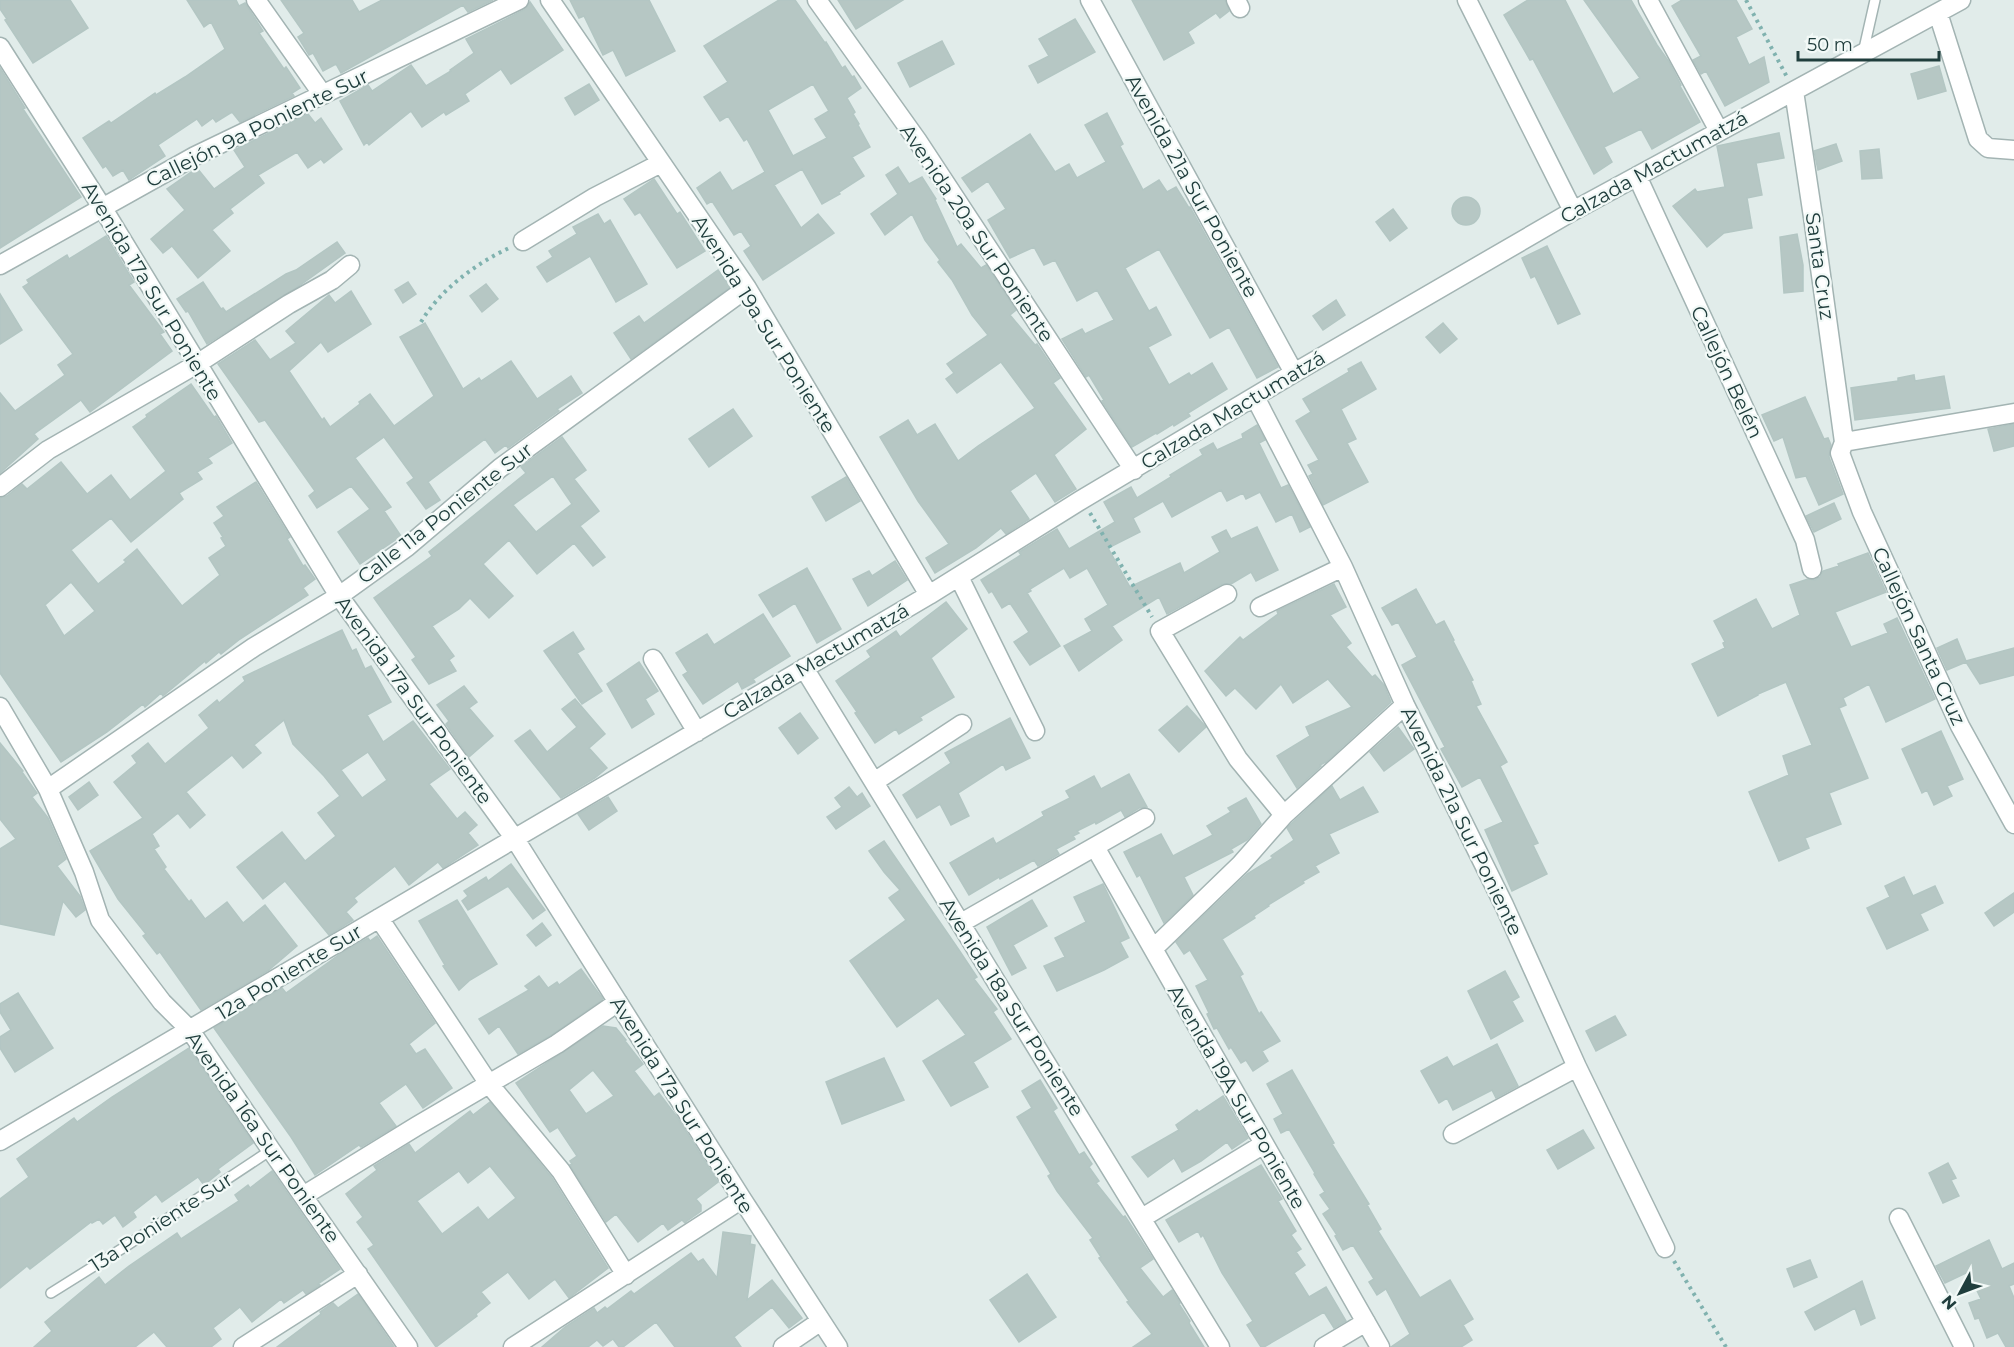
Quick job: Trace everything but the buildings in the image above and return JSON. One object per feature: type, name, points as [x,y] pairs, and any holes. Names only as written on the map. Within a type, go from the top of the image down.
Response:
[{"type":"street","points":[[256,0],[323,95]]},
{"type":"street","name":"Callejón 9a Poniente Sur","points":[[0,265],[195,156],[519,0]]},
{"type":"street","name":"Avenida 19a Sur Poniente","points":[[550,0],[747,288],[928,595]]},
{"type":"street","name":"Avenida 20a Sur Poniente","points":[[817,0],[917,140],[1134,470]]},
{"type":"street","name":"Avenida 21a Sur Poniente","points":[[1090,0],[1294,373]]},
{"type":"street","points":[[1467,0],[1573,211]]},
{"type":"street","points":[[1648,0],[1719,131]]},
{"type":"street","name":"Calzada Mactumatzá","points":[[515,839],[959,577],[1081,500],[1294,373],[1573,211],[1961,0]]},
{"type":"street","points":[[1938,13],[1978,139],[1988,148],[2014,150]]},
{"type":"street","name":"Avenida 17a Sur Poniente","points":[[0,47],[102,207],[339,596],[515,839],[838,1347]]},
{"type":"street","name":"Santa Cruz","points":[[1794,91],[1814,217],[1844,442]]},
{"type":"street","points":[[523,241],[595,197],[661,163]]},
{"type":"street","name":"Callejón Belén","points":[[1637,176],[1804,540],[1812,569]]},
{"type":"street","points":[[0,487],[48,450],[197,364],[289,304],[332,280],[350,265]]},
{"type":"street","name":"Calle 11a Poniente Sur","points":[[48,789],[254,647],[339,596],[407,548],[500,468],[747,288]]},
{"type":"street","name":"Avenida 21a Sur Poniente","points":[[1255,397],[1343,567],[1405,705],[1504,905],[1577,1067],[1665,1248]]},
{"type":"street","points":[[1844,442],[2014,413]]},
{"type":"street","name":"Callejón Santa Cruz","points":[[1844,442],[1840,453],[1862,512],[1960,726],[2014,824]]},
{"type":"street","points":[[1260,607],[1343,567]]},
{"type":"street","points":[[959,577],[1035,731]]},
{"type":"street","points":[[1227,594],[1160,631],[1238,759],[1284,815]]},
{"type":"street","points":[[653,659],[696,732]]},
{"type":"street","name":"Avenida 18a Sur Poniente","points":[[804,668],[1220,1347]]},
{"type":"street","points":[[1153,949],[1241,864],[1284,815],[1405,705]]},
{"type":"street","name":"Avenida 16a Sur Poniente","points":[[0,707],[48,789],[84,872],[100,920],[162,1002],[190,1030],[408,1347]]},
{"type":"street","points":[[874,782],[962,724]]},
{"type":"street","points":[[961,923],[1145,818]]},
{"type":"street","name":"12a Poniente Sur","points":[[0,1141],[515,839]]},
{"type":"street","name":"Avenida 19A Sur Poniente","points":[[1095,847],[1380,1347]]},
{"type":"street","points":[[379,918],[489,1084],[561,1171],[626,1275]]},
{"type":"street","points":[[303,1196],[557,1044],[618,1002]]},
{"type":"street","points":[[1453,1134],[1577,1067]]},
{"type":"street","points":[[1142,1218],[1264,1144]]},
{"type":"street","points":[[513,1347],[742,1199]]},
{"type":"street","points":[[1899,1218],[1964,1347]]},
{"type":"street","points":[[243,1347],[358,1274]]},
{"type":"street","points":[[783,1347],[821,1321]]},
{"type":"street","points":[[1324,1347],[1366,1322]]},
{"type":"lane","points":[[1863,53],[1875,0]]},
{"type":"lane","name":"13a Poniente Sur","points":[[51,1293],[271,1150]]},
{"type":"path","points":[[1746,0],[1794,91]]},
{"type":"path","points":[[421,322],[430,307],[461,277],[500,252],[523,241]]},
{"type":"path","points":[[1081,500],[1160,631]]},
{"type":"path","points":[[1665,1248],[1726,1347]]}]
